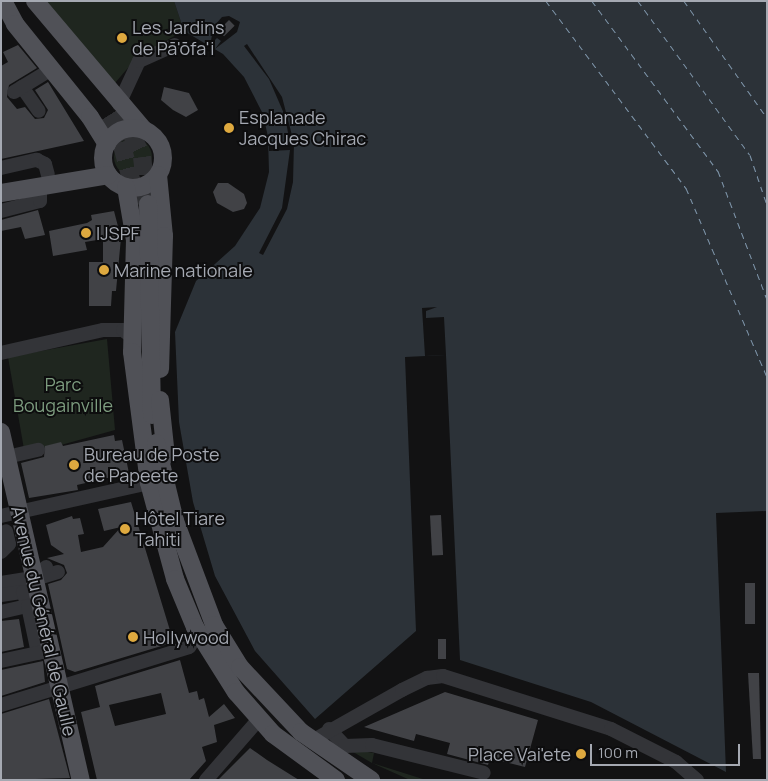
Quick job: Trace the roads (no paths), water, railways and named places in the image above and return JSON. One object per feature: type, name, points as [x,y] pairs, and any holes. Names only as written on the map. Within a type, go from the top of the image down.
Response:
[{"type":"main road","points":[[3,1],[8,24],[87,112],[105,150],[108,174]]},
{"type":"main road","points":[[11,1],[113,111],[154,136],[162,149],[162,165],[158,175],[164,236],[161,416],[175,521]]},
{"type":"main road","points":[[26,1],[113,111]]},
{"type":"main road","points":[[35,1],[113,111]]},
{"type":"main road","points":[[1,193],[79,168],[105,150],[121,131],[144,130]]},
{"type":"main road","points":[[1,184],[108,174],[126,187],[144,186],[158,175]]},
{"type":"main road","points":[[126,187],[135,240],[132,337],[150,483],[172,572],[194,640],[208,650],[259,719],[328,778]]},
{"type":"main road","points":[[142,426],[143,205],[150,402],[159,466],[175,521],[214,625],[240,667],[271,704],[312,741],[371,780]]},
{"type":"main road","name":"Avenue du Général de Gaulle","points":[[1,432],[7,457],[6,476],[12,526],[41,570],[44,648],[58,687],[80,780]]},
{"type":"street","points":[[113,111],[139,62],[175,45]]},
{"type":"street","points":[[39,111],[18,89],[50,70]]},
{"type":"street","points":[[1,168],[37,160],[44,164],[44,180],[40,201],[1,211]]},
{"type":"street","points":[[1,353],[103,330],[123,330],[132,337]]},
{"type":"street","points":[[7,457],[38,450]]},
{"type":"street","points":[[12,526],[150,483]]},
{"type":"street","points":[[1,516],[12,526]]},
{"type":"street","points":[[1,552],[8,544],[12,526]]},
{"type":"street","points":[[1,583],[41,570]]},
{"type":"street","points":[[1,594],[23,592],[44,648],[1,661]]},
{"type":"street","points":[[1,612],[28,606]]},
{"type":"street","points":[[1,705],[128,668],[155,654],[194,640]]},
{"type":"street","points":[[312,741],[332,733],[427,678],[443,676],[611,729],[676,762],[697,780]]},
{"type":"street","points":[[206,780],[259,719]]},
{"type":"street","points":[[332,733],[361,738]]},
{"type":"street","points":[[332,733],[345,746],[372,745],[484,773]]},
{"type":"tunnel","points":[[114,112],[131,133],[142,157],[148,204]]},
{"type":"tunnel","points":[[106,117],[121,142],[138,205]]},
{"type":"place","name":"Les Jardins de Pā'ōfa'i","points":[[122,38]]},
{"type":"place","name":"Esplanade Jacques Chirac","points":[[229,128]]},
{"type":"place","name":"IJSPF","points":[[86,233]]},
{"type":"place","name":"Marine nationale","points":[[104,270]]},
{"type":"place","name":"Bureau de Poste de Papeete","points":[[74,465]]},
{"type":"place","name":"Hôtel Tiare Tahiti","points":[[125,529]]},
{"type":"place","name":"Hollywood","points":[[133,637]]},
{"type":"place","name":"Place Vai'ete","points":[[581,754]]},
{"type":"park label","name":"Parc Bougainville","points":[[63,395]]}]
